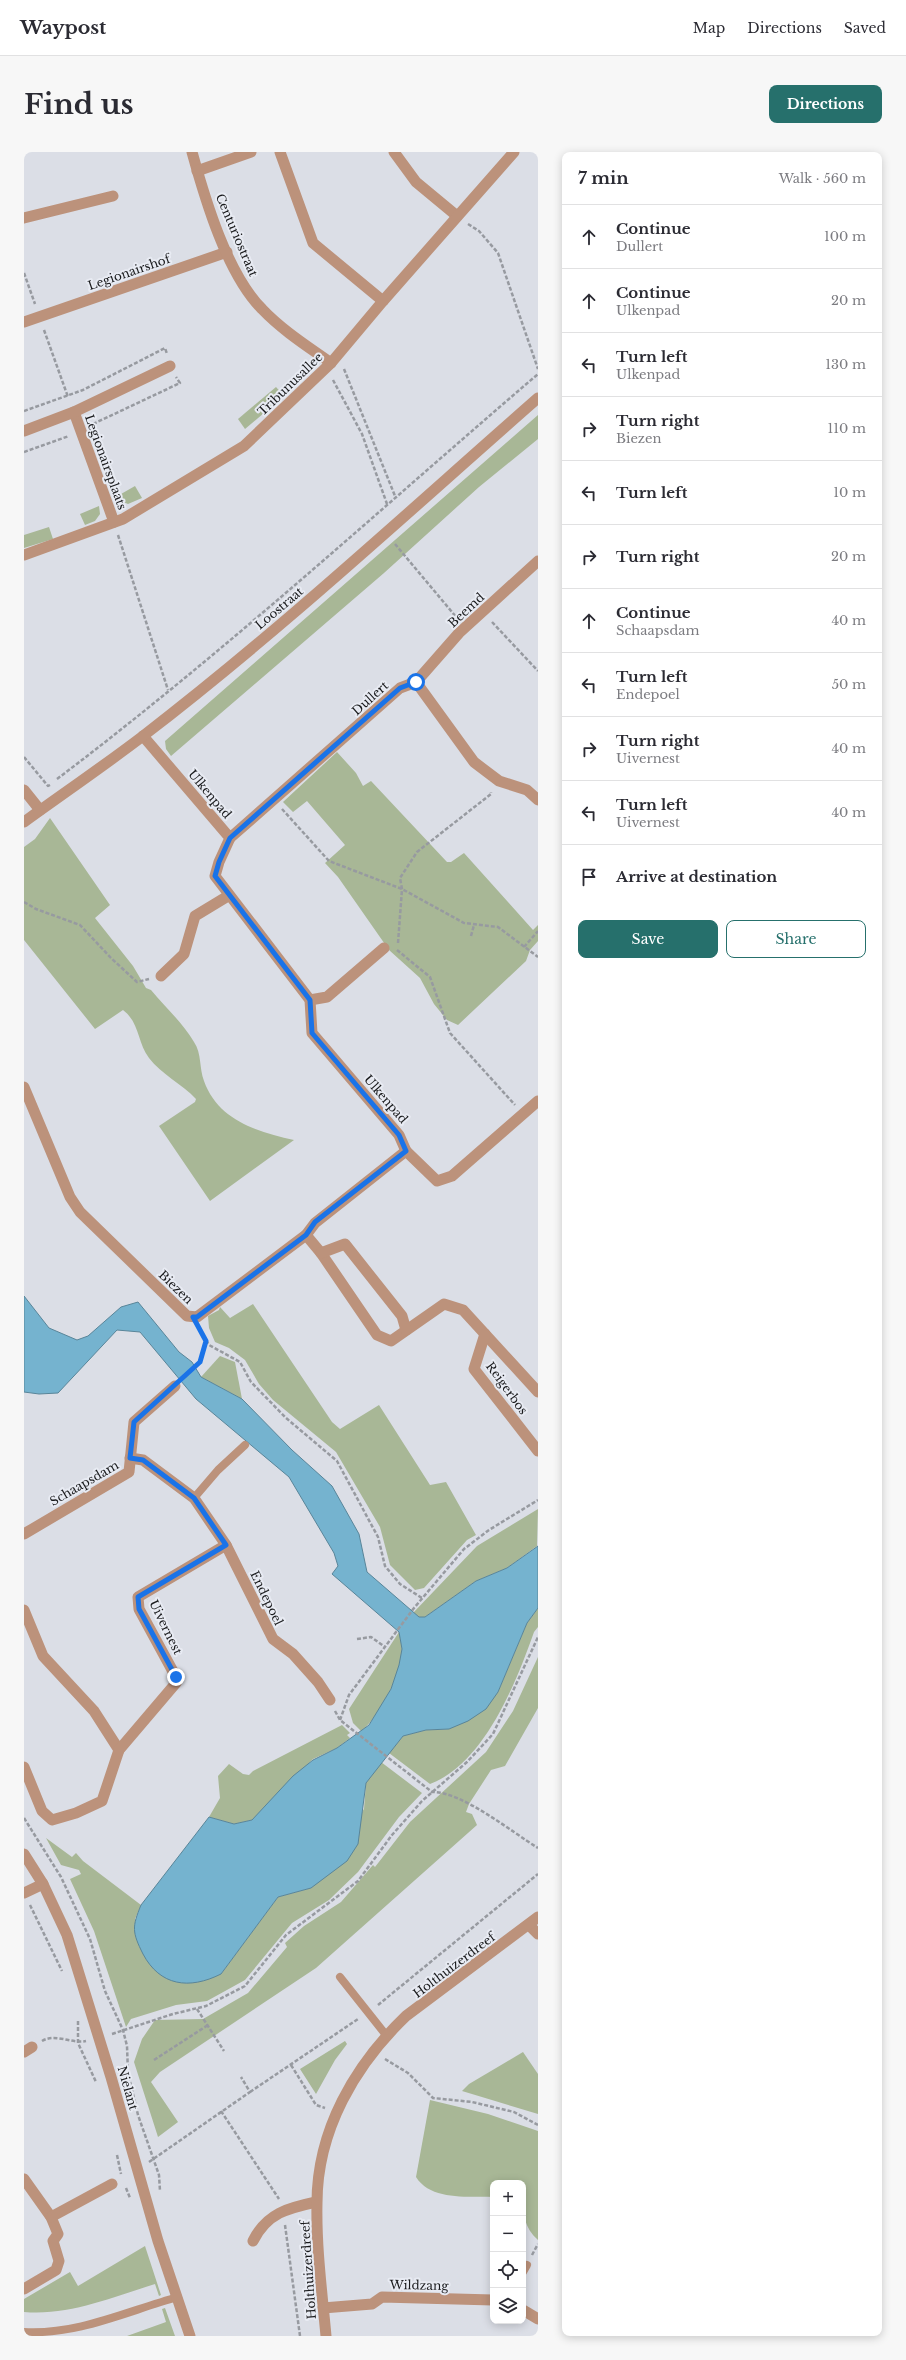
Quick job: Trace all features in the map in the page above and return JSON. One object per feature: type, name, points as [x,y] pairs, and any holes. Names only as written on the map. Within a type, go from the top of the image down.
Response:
[{"type":"street","name":"Centuriostraat","points":[[192,152],[197,171],[227,252],[241,283],[261,308],[284,329],[332,362]]},
{"type":"street","points":[[197,171],[251,152]]},
{"type":"street","points":[[280,152],[313,243],[383,301]]},
{"type":"street","points":[[394,152],[416,182],[457,216]]},
{"type":"street","name":"Tribunusallee","points":[[24,555],[123,518],[244,446],[332,362],[383,301],[514,152]]},
{"type":"street","points":[[24,218],[113,196]]},
{"type":"street","name":"Legionairshof","points":[[24,322],[227,252]]},
{"type":"street","name":"Legionairsplaats","points":[[24,431],[74,412],[170,366]]},
{"type":"street","name":"Loostraat","points":[[24,822],[143,736],[333,579],[538,398]]},
{"type":"street","name":"Legionairsplaats","points":[[74,412],[114,522]]},
{"type":"street","name":"Beemd","points":[[416,682],[465,627],[538,561]]},
{"type":"street","points":[[416,682],[474,762],[499,781],[527,790],[538,800]]},
{"type":"street","name":"Dullert","points":[[230,838],[400,688],[416,682]]},
{"type":"street","name":"Ulkenpad","points":[[143,736],[230,838],[219,862],[215,876],[228,896],[310,1000],[312,1033],[399,1135],[406,1151],[437,1181],[452,1176],[538,1101]]},
{"type":"street","points":[[24,790],[40,810]]},
{"type":"street","points":[[161,976],[184,954],[194,916],[228,896]]},
{"type":"street","points":[[310,1000],[327,997],[384,948]]},
{"type":"street","name":"Biezen","points":[[24,1087],[70,1197],[80,1212],[187,1316],[197,1317],[306,1235],[315,1222],[406,1151]]},
{"type":"street","name":"Reigerbos","points":[[306,1235],[321,1253],[377,1335],[391,1341],[444,1304],[463,1310],[538,1392]]},
{"type":"street","points":[[321,1253],[345,1244],[402,1316],[406,1330]]},
{"type":"street","name":"Reigerbos","points":[[485,1334],[474,1369],[538,1451]]},
{"type":"street","name":"Schaapsdam","points":[[24,1534],[129,1472],[134,1422],[175,1386]]},
{"type":"street","name":"Endepoel","points":[[130,1458],[143,1460],[194,1498],[226,1545],[273,1639],[293,1654],[318,1682],[330,1700]]},
{"type":"street","name":"Uivernest","points":[[24,1767],[42,1811],[52,1820],[76,1813],[102,1801],[119,1750],[176,1683],[176,1677],[139,1609],[138,1597],[226,1545]]},
{"type":"street","points":[[24,1610],[43,1656],[94,1711],[119,1750]]},
{"type":"street","name":"Nielant","points":[[24,1854],[43,1884],[67,1935],[100,2038],[158,2241],[190,2336]]},
{"type":"street","points":[[24,1893],[43,1884]]},
{"type":"street","name":"Holthuizerdreef","points":[[326,2336],[316,2202],[319,2174],[327,2138],[336,2112],[352,2081],[386,2035],[406,2016],[538,1917]]},
{"type":"street","points":[[528,1925],[538,1934]]},
{"type":"street","points":[[24,2179],[51,2217],[58,2234],[53,2241],[59,2261],[56,2270],[24,2289]]},
{"type":"street","points":[[51,2217],[112,2184]]},
{"type":"street","name":"Holthuizerdreef","points":[[253,2241],[260,2227],[284,2210],[316,2202]]},
{"type":"street","name":"Wildzang","points":[[323,2308],[372,2304],[382,2297],[490,2300]]},
{"type":"street","points":[[526,2312],[538,2319]]},
{"type":"lane","points":[[194,1498],[218,1470],[245,1445]]},
{"type":"lane","points":[[340,1977],[386,2035]]},
{"type":"lane","points":[[24,2332],[41,2333],[79,2328],[178,2297]]},
{"type":"path","points":[[457,216],[479,231],[498,252],[538,369]]},
{"type":"path","points":[[24,273],[74,412]]},
{"type":"path","points":[[24,411],[67,396],[165,348]]},
{"type":"path","points":[[332,362],[395,496]]},
{"type":"path","points":[[332,362],[362,434],[387,504]]},
{"type":"path","points":[[24,757],[48,786],[117,734],[281,597],[395,496],[538,374]]},
{"type":"path","points":[[114,522],[168,690]]},
{"type":"path","points":[[385,532],[465,627]]},
{"type":"path","points":[[483,612],[538,671]]},
{"type":"path","points":[[495,777],[488,783],[491,794],[417,852],[400,878],[402,888],[397,950],[430,977],[450,1033],[524,1114]]},
{"type":"path","points":[[274,799],[329,861],[402,888],[464,923],[498,928],[538,957]]},
{"type":"path","points":[[24,902],[36,909],[80,925],[111,958],[137,982],[161,976]]},
{"type":"path","points":[[471,936],[474,925]]},
{"type":"path","points":[[524,947],[538,931]]},
{"type":"path","points":[[193,1317],[209,1345],[240,1362],[251,1382],[286,1418],[337,1461],[378,1537],[385,1566],[400,1584],[422,1598]]},
{"type":"path","points":[[175,1386],[200,1362],[206,1341]]},
{"type":"path","points":[[340,1720],[349,1695],[414,1608],[464,1549],[489,1530],[538,1500]]},
{"type":"path","points":[[357,1639],[371,1637],[385,1646]]},
{"type":"path","points":[[28,2050],[48,2038],[78,2043],[100,2038],[173,2014],[206,2006],[245,1986],[286,1934],[358,1881],[392,1835],[432,1792],[466,1762],[493,1734],[538,1637]]},
{"type":"path","points":[[330,1700],[340,1720],[432,1792],[444,1792],[459,1798],[538,1848]]},
{"type":"path","points":[[154,2159],[221,2111],[368,2012],[454,1944],[538,1874]]},
{"type":"path","points":[[24,1893],[64,1974]]},
{"type":"path","points":[[198,2008],[224,2051]]},
{"type":"path","points":[[78,2016],[78,2043],[98,2085]]},
{"type":"path","points":[[154,2060],[208,2025]]},
{"type":"path","points":[[373,2051],[408,2073],[433,2098],[472,2102],[514,2112],[538,2125]]},
{"type":"path","points":[[291,2065],[316,2105],[336,2112]]},
{"type":"path","points":[[241,2077],[250,2092]]},
{"type":"path","points":[[221,2111],[284,2210],[300,2336]]},
{"type":"path","points":[[116,2148],[122,2177]]},
{"type":"path","points":[[124,2184],[130,2199]]},
{"type":"green space","points":[[311,360],[310,370],[287,393],[282,387]]},
{"type":"green space","points":[[276,387],[284,396],[245,429],[238,419]]},
{"type":"green space","points":[[538,415],[538,439],[479,487],[384,573],[171,756],[166,749],[165,741]]},
{"type":"green space","points":[[135,486],[142,498],[128,504],[114,498]]},
{"type":"green space","points":[[99,506],[100,514],[95,521],[85,525],[80,514]]},
{"type":"green space","points":[[49,527],[53,539],[24,548],[24,535]]},
{"type":"green space","points":[[337,752],[356,773],[363,786],[371,781],[447,862],[451,862],[464,853],[533,930],[538,925],[538,941],[530,950],[526,961],[458,1025],[447,1020],[434,1004],[420,978],[389,950],[338,877],[325,863],[345,845],[307,801],[293,812],[283,802]]},
{"type":"green space","points":[[50,818],[110,905],[95,918],[133,966],[146,988],[151,990],[190,1035],[197,1047],[204,1081],[210,1094],[219,1106],[229,1115],[253,1128],[294,1140],[210,1201],[159,1126],[195,1102],[196,1099],[159,1069],[149,1058],[142,1046],[133,1021],[123,1010],[95,1029],[24,940],[24,847],[35,839]]},
{"type":"green space","points":[[253,1304],[332,1422],[340,1429],[379,1405],[430,1485],[446,1482],[476,1535],[467,1540],[424,1588],[415,1590],[390,1565],[380,1527],[336,1452],[273,1400],[259,1384],[245,1360],[229,1348],[215,1342],[209,1328],[208,1316],[219,1310],[220,1307],[230,1318]]},
{"type":"green space","points":[[220,1356],[235,1362],[242,1399],[201,1377]]},
{"type":"green space","points":[[538,1509],[537,1546],[507,1568],[476,1581],[425,1617],[419,1617],[413,1613],[477,1546]]},
{"type":"green space","points":[[538,1608],[538,1627],[534,1632],[518,1674],[496,1720],[482,1741],[466,1759],[449,1774],[430,1784],[389,1753],[403,1736],[426,1730],[449,1729],[498,1692],[527,1623]]},
{"type":"green space","points":[[399,1632],[402,1650],[401,1660],[394,1682],[382,1706],[368,1725],[361,1731],[353,1723],[349,1709]]},
{"type":"green space","points":[[538,1657],[538,1708],[505,1766],[491,1770],[469,1804],[466,1812],[472,1814],[477,1825],[316,1968],[160,2072],[151,2082],[178,2122],[158,2137],[134,2062],[142,2039],[155,2020],[203,2019],[248,1993],[287,1947],[285,1943],[304,1926],[341,1902],[373,1865],[375,1867],[410,1822],[486,1752],[513,1711]]},
{"type":"green space","points":[[342,1725],[350,1733],[347,1735],[350,1738],[337,1748],[313,1759],[252,1820],[234,1824],[209,1817],[220,1798],[218,1776],[229,1764],[243,1774],[249,1775],[253,1771]]},
{"type":"green space","points":[[381,1762],[422,1793],[399,1817],[358,1872],[329,1900],[292,1923],[245,1980],[207,2001],[176,2005],[131,2019],[126,2027],[94,1931],[70,1879],[81,1874],[79,1870],[61,1865],[46,1838],[72,1857],[76,1853],[83,1861],[141,1905],[135,1919],[221,1974],[278,1897],[311,1888],[364,1809],[366,1783]]},
{"type":"green space","points":[[345,2041],[347,2044],[335,2060],[316,2094],[300,2069]]},
{"type":"green space","points":[[523,2052],[538,2074],[538,2114],[462,2091],[469,2084]]},
{"type":"green space","points":[[430,2100],[488,2114],[538,2131],[538,2240],[532,2234],[526,2223],[526,2180],[490,2180],[490,2197],[462,2197],[440,2194],[423,2185],[416,2177]]},
{"type":"green space","points":[[145,2246],[161,2295],[159,2296],[155,2284],[107,2300],[74,2308],[58,2311],[24,2312],[24,2299],[70,2272],[78,2286]]},
{"type":"green space","points":[[165,2308],[175,2336],[127,2336],[166,2322],[162,2309]]},
{"type":"water","points":[[24,1296],[49,1328],[77,1340],[88,1336],[121,1307],[138,1302],[179,1352],[192,1362],[201,1377],[242,1399],[292,1450],[332,1486],[359,1534],[367,1572],[419,1617],[425,1617],[476,1581],[507,1568],[538,1546],[538,1608],[527,1623],[498,1692],[486,1709],[468,1721],[449,1729],[426,1730],[403,1736],[366,1783],[358,1844],[347,1861],[311,1888],[278,1897],[221,1974],[198,1982],[176,1982],[167,1979],[150,1965],[143,1954],[134,1930],[141,1905],[209,1817],[234,1824],[252,1820],[293,1776],[313,1760],[337,1748],[369,1725],[391,1689],[399,1665],[402,1649],[399,1632],[332,1574],[338,1566],[334,1553],[289,1477],[196,1399],[140,1332],[117,1330],[58,1393],[39,1394],[24,1392]]},
{"type":"route","points":[[176,1677],[139,1609],[138,1597],[226,1545],[194,1498],[143,1460],[130,1458],[134,1422],[200,1362],[206,1341],[193,1317],[197,1317],[306,1235],[315,1222],[406,1151],[399,1135],[312,1033],[310,1000],[228,896],[215,876],[219,862],[230,838],[400,688],[416,682]]}]
